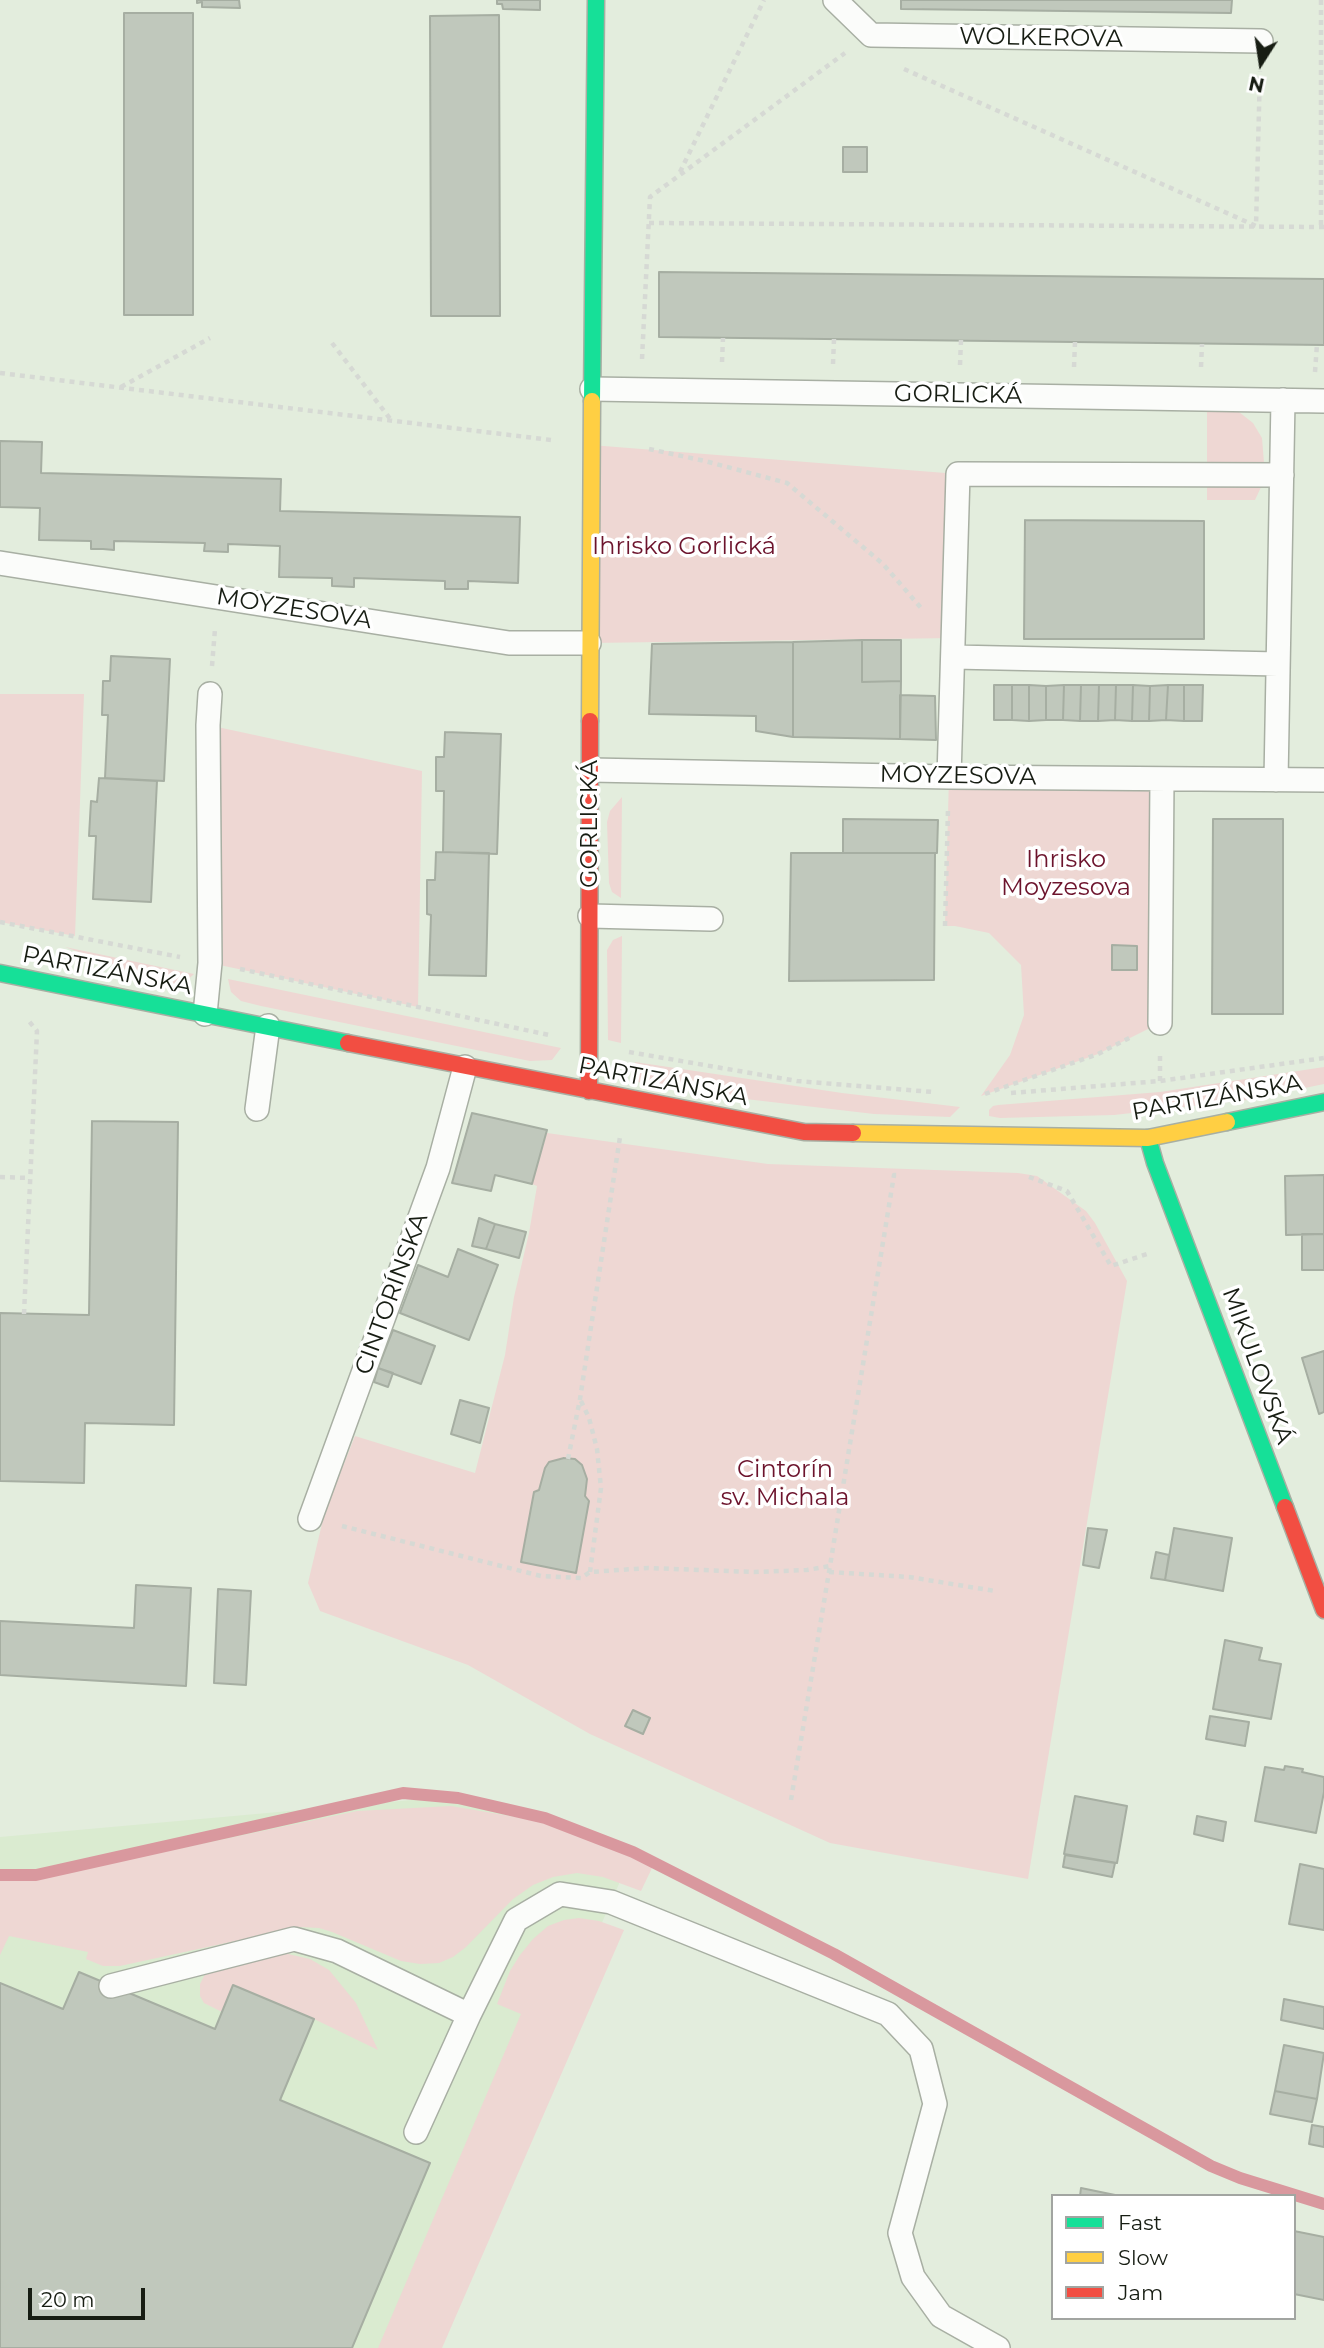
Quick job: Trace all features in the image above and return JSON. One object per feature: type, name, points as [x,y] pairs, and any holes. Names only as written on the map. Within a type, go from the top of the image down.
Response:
[{"type":"street","name":"GORLICKÁ","points":[[589,1091],[589,643],[596,0]]},
{"type":"street","name":"PARTIZÁNSKA","points":[[0,973],[804,1132],[1148,1138],[1324,1102]]},
{"type":"street","name":"MIKULOVSKÁ","points":[[1148,1138],[1155,1163],[1324,1610]]},
{"type":"lane","name":"WOLKEROVA","points":[[835,0],[871,35],[1261,41]]},
{"type":"lane","name":"GORLICKÁ","points":[[592,389],[1324,401]]},
{"type":"lane","points":[[1276,780],[1283,400]]},
{"type":"lane","points":[[949,777],[958,474],[1282,475]]},
{"type":"lane","name":"MOYZESOVA","points":[[0,563],[509,643],[589,643]]},
{"type":"lane","points":[[954,652],[1279,664]]},
{"type":"lane","points":[[205,1014],[210,962],[210,694]]},
{"type":"lane","name":"MOYZESOVA","points":[[591,770],[949,777],[1324,780]]},
{"type":"lane","points":[[1160,1023],[1162,779]]},
{"type":"lane","points":[[590,916],[711,919]]},
{"type":"lane","points":[[257,1109],[268,1026]]},
{"type":"lane","name":"CINTORÍNSKA","points":[[310,1519],[438,1168],[465,1067]]},
{"type":"lane","points":[[416,2132],[516,1920],[560,1894],[611,1902],[888,2014],[921,2049],[935,2104],[900,2233],[913,2277],[941,2316],[998,2348]]},
{"type":"lane","points":[[111,1986],[294,1940],[337,1951],[469,2015]]},
{"type":"path","points":[[678,175],[764,0]]},
{"type":"path","points":[[649,223],[1322,227],[1321,0]]},
{"type":"path","points":[[1256,226],[1261,41]]},
{"type":"path","points":[[641,389],[650,197],[846,52]]},
{"type":"path","points":[[900,67],[1256,226]]},
{"type":"path","points":[[121,387],[209,338]]},
{"type":"path","points":[[332,343],[391,421]]},
{"type":"path","points":[[0,373],[555,441]]},
{"type":"path","points":[[649,449],[787,483],[883,564],[954,652]]},
{"type":"path","points":[[210,694],[217,597]]},
{"type":"path","points":[[945,926],[949,777]]},
{"type":"path","points":[[0,922],[210,962],[557,1037]]},
{"type":"path","points":[[20,1011],[37,1031],[24,1314]]},
{"type":"path","points":[[1160,1023],[1098,1054],[981,1096],[1160,1081],[1324,1058]]},
{"type":"path","points":[[625,1051],[797,1081],[942,1093]]},
{"type":"path","points":[[568,1459],[580,1399],[621,1135]]},
{"type":"path","points":[[1018,1173],[1067,1191],[1111,1266],[1155,1251]]},
{"type":"path","points":[[791,1800],[894,1175],[908,1175]]},
{"type":"path","points":[[0,1177],[30,1178]]},
{"type":"path","points":[[580,1399],[589,1418],[597,1449],[601,1488],[590,1572]]},
{"type":"path","points":[[310,1519],[541,1576],[581,1578],[590,1572],[648,1568],[754,1572],[829,1569],[909,1577],[995,1591]]},
{"type":"shaded area","points":[[445,1797],[633,1852],[415,2348],[0,2348],[0,1837]]},
{"type":"green space","points":[[1223,405],[1239,412],[1253,423],[1262,438],[1262,485],[1255,500],[1207,500],[1207,407]]},
{"type":"green space","name":"Ihrisko Gorlická","points":[[591,445],[958,474],[954,638],[589,643]]},
{"type":"green space","points":[[0,694],[84,694],[75,936],[0,922]]},
{"type":"green space","points":[[208,725],[422,771],[418,1007],[210,963]]},
{"type":"green space","name":"Ihrisko Moyzesova","points":[[949,777],[1162,779],[1160,1023],[1098,1054],[981,1096],[1010,1055],[1024,1015],[1021,965],[989,933],[945,926]]},
{"type":"green space","points":[[622,797],[621,898],[612,892],[609,883],[607,822],[610,811]]},
{"type":"green space","points":[[622,936],[621,1043],[608,1040],[607,950],[613,940]]},
{"type":"green space","points":[[65,947],[194,974],[183,984],[165,984]]},
{"type":"green space","points":[[228,979],[561,1048],[552,1060],[530,1061],[261,1006],[241,1001],[231,992]]},
{"type":"green space","points":[[635,1062],[842,1093],[960,1107],[950,1117],[874,1114],[703,1094],[638,1082]]},
{"type":"green space","points":[[1324,1067],[1324,1084],[1247,1100],[1114,1115],[989,1116],[989,1110],[998,1105],[1160,1092]]},
{"type":"green space","name":"Cintorín sv. Michala","points":[[547,1133],[768,1164],[1018,1173],[1037,1176],[1086,1211],[1095,1223],[1127,1281],[1028,1879],[830,1843],[590,1734],[468,1665],[320,1611],[308,1583],[325,1511],[355,1436],[475,1473],[505,1355],[537,1186],[532,1184]]},
{"type":"green space","points":[[451,1806],[545,1822],[653,1866],[641,1891],[603,1877],[577,1873],[553,1877],[533,1885],[513,1899],[466,1947],[439,1963],[401,1961],[332,1932],[300,1927],[120,1966],[103,1966],[86,1959],[88,1952],[9,1936],[0,1955],[0,1880],[36,1879],[357,1811]]},
{"type":"green space","points":[[579,1918],[599,1921],[624,1930],[442,2348],[378,2348],[521,2014],[497,2004],[510,1971],[533,1939],[548,1926]]},
{"type":"green space","points":[[288,1954],[310,1959],[329,1970],[356,2003],[378,2050],[314,2019],[233,1986],[222,2012],[204,2003],[200,1996],[200,1984],[204,1976],[217,1966]]},
{"type":"building","points":[[197,0],[239,0],[240,8],[202,7],[202,2],[197,3]]},
{"type":"building","points":[[497,0],[540,0],[540,10],[503,9],[502,4],[497,4]]},
{"type":"building","points":[[901,0],[1232,0],[1231,13],[901,9]]},
{"type":"building","points":[[124,13],[193,13],[193,315],[124,315]]},
{"type":"building","points":[[499,15],[500,316],[431,316],[430,16]]},
{"type":"building","points":[[843,147],[867,147],[867,172],[843,172]]},
{"type":"building","points":[[659,272],[1324,279],[1324,345],[659,337]]},
{"type":"building","points":[[0,441],[42,442],[41,473],[281,479],[280,511],[520,517],[518,583],[468,581],[468,589],[445,589],[445,581],[354,578],[354,587],[332,586],[332,578],[279,577],[280,546],[228,544],[228,552],[204,551],[205,543],[114,541],[114,550],[91,549],[91,541],[39,540],[40,508],[0,507]]},
{"type":"building","points":[[1025,520],[1204,521],[1204,639],[1024,639]]},
{"type":"building","points":[[862,640],[901,640],[901,681],[862,682]]},
{"type":"building","points":[[862,640],[862,682],[901,681],[900,739],[793,737],[793,642]]},
{"type":"building","points":[[793,642],[793,737],[756,731],[756,716],[649,714],[652,644]]},
{"type":"building","points":[[111,656],[170,659],[164,781],[105,778],[108,715],[102,715],[103,681],[110,681]]},
{"type":"building","points":[[994,685],[1012,685],[1012,720],[994,720]]},
{"type":"building","points":[[1012,685],[1029,685],[1029,721],[1012,720]]},
{"type":"building","points":[[1029,685],[1046,686],[1046,720],[1029,721]]},
{"type":"building","points":[[1064,685],[1081,685],[1080,721],[1063,720]]},
{"type":"building","points":[[1064,685],[1063,720],[1046,720],[1046,686]]},
{"type":"building","points":[[1081,685],[1099,685],[1098,721],[1080,721]]},
{"type":"building","points":[[1099,685],[1116,685],[1115,720],[1098,721]]},
{"type":"building","points":[[1116,685],[1133,685],[1132,721],[1115,720]]},
{"type":"building","points":[[1133,685],[1150,686],[1149,721],[1132,721]]},
{"type":"building","points":[[1168,685],[1166,720],[1149,721],[1150,686]]},
{"type":"building","points":[[1168,685],[1184,685],[1184,721],[1166,720]]},
{"type":"building","points":[[1184,685],[1203,685],[1202,721],[1184,721]]},
{"type":"building","points":[[900,695],[935,696],[936,740],[900,739]]},
{"type":"building","points":[[445,732],[501,734],[497,854],[443,852],[444,791],[436,791],[436,757],[444,757]]},
{"type":"building","points":[[99,778],[157,781],[151,902],[93,899],[96,836],[89,836],[91,801],[97,802]]},
{"type":"building","points":[[843,819],[938,820],[937,853],[843,853]]},
{"type":"building","points":[[1213,819],[1283,819],[1283,1014],[1212,1014]]},
{"type":"building","points":[[436,852],[489,853],[486,976],[429,975],[431,915],[427,914],[427,880],[435,880]]},
{"type":"building","points":[[791,853],[935,853],[934,980],[789,981]]},
{"type":"building","points":[[1112,945],[1137,946],[1137,970],[1112,970]]},
{"type":"building","points":[[472,1113],[547,1130],[532,1184],[495,1175],[491,1191],[452,1183]]},
{"type":"building","points":[[92,1121],[178,1122],[174,1425],[85,1423],[84,1483],[0,1481],[0,1313],[89,1315]]},
{"type":"building","points":[[1324,1175],[1324,1234],[1286,1235],[1285,1176]]},
{"type":"building","points":[[479,1218],[495,1224],[486,1249],[472,1246]]},
{"type":"building","points":[[495,1224],[526,1232],[519,1258],[486,1249]]},
{"type":"building","points":[[1302,1234],[1324,1234],[1324,1270],[1302,1270]]},
{"type":"building","points":[[458,1249],[498,1265],[469,1340],[400,1313],[418,1265],[448,1277]]},
{"type":"building","points":[[393,1330],[435,1346],[421,1384],[378,1368]]},
{"type":"building","points":[[1324,1351],[1324,1412],[1319,1414],[1302,1358]]},
{"type":"building","points":[[378,1368],[393,1373],[388,1387],[374,1382]]},
{"type":"building","points":[[460,1400],[489,1408],[480,1443],[451,1434]]},
{"type":"building","points":[[564,1458],[575,1459],[582,1465],[587,1479],[585,1496],[589,1501],[576,1573],[521,1562],[534,1492],[539,1490],[549,1462]]},
{"type":"building","points":[[1088,1528],[1107,1530],[1099,1568],[1083,1565]]},
{"type":"building","points":[[1174,1528],[1232,1538],[1223,1591],[1165,1580]]},
{"type":"building","points":[[1156,1552],[1169,1555],[1165,1580],[1151,1578]]},
{"type":"building","points":[[136,1585],[191,1588],[186,1686],[0,1675],[0,1621],[134,1628]]},
{"type":"building","points":[[218,1589],[251,1591],[246,1685],[214,1683]]},
{"type":"building","points":[[1225,1640],[1262,1648],[1259,1660],[1281,1664],[1271,1719],[1213,1709]]},
{"type":"building","points":[[633,1710],[650,1718],[643,1734],[625,1726]]},
{"type":"building","points":[[1210,1716],[1249,1722],[1245,1746],[1206,1739]]},
{"type":"building","points":[[1285,1766],[1324,1777],[1324,1792],[1316,1833],[1255,1821],[1265,1767],[1284,1770]]},
{"type":"building","points":[[1075,1796],[1127,1806],[1117,1863],[1064,1854]]},
{"type":"building","points":[[1197,1816],[1226,1822],[1223,1841],[1194,1834]]},
{"type":"building","points":[[1065,1855],[1115,1863],[1112,1877],[1063,1867]]},
{"type":"building","points":[[1300,1864],[1324,1869],[1324,1930],[1289,1924]]},
{"type":"building","points":[[79,1972],[215,2029],[233,1985],[314,2019],[280,2100],[430,2163],[352,2348],[0,2348],[0,1983],[63,2009]]},
{"type":"building","points":[[1284,1999],[1324,2007],[1324,2029],[1281,2020]]},
{"type":"building","points":[[1284,2045],[1324,2053],[1317,2099],[1275,2091]]},
{"type":"building","points":[[1275,2091],[1317,2099],[1312,2122],[1270,2114]]},
{"type":"building","points":[[1312,2125],[1324,2127],[1324,2147],[1309,2144]]},
{"type":"building","points":[[1081,2188],[1110,2194],[1080,2194]]},
{"type":"building","points":[[1296,2231],[1324,2237],[1324,2300],[1296,2294]]},
{"type":"waterway","points":[[0,1875],[36,1875],[403,1793],[458,1798],[545,1818],[633,1852],[834,1954],[1211,2166],[1292,2194]]},
{"type":"waterway","points":[[1296,2195],[1324,2204]]},
{"type":"traffic: fast","points":[[592,401],[596,0]]},
{"type":"traffic: fast","points":[[0,973],[348,1043]]},
{"type":"traffic: fast","points":[[1227,1122],[1324,1102]]},
{"type":"traffic: fast","points":[[1148,1138],[1155,1163],[1285,1507]]},
{"type":"traffic: slow","points":[[590,721],[592,401]]},
{"type":"traffic: slow","points":[[853,1133],[1148,1138],[1227,1122]]},
{"type":"traffic: jam","points":[[589,1091],[590,721]]},
{"type":"traffic: jam","points":[[348,1043],[804,1132],[853,1133]]},
{"type":"traffic: jam","points":[[1285,1507],[1324,1610]]}]
